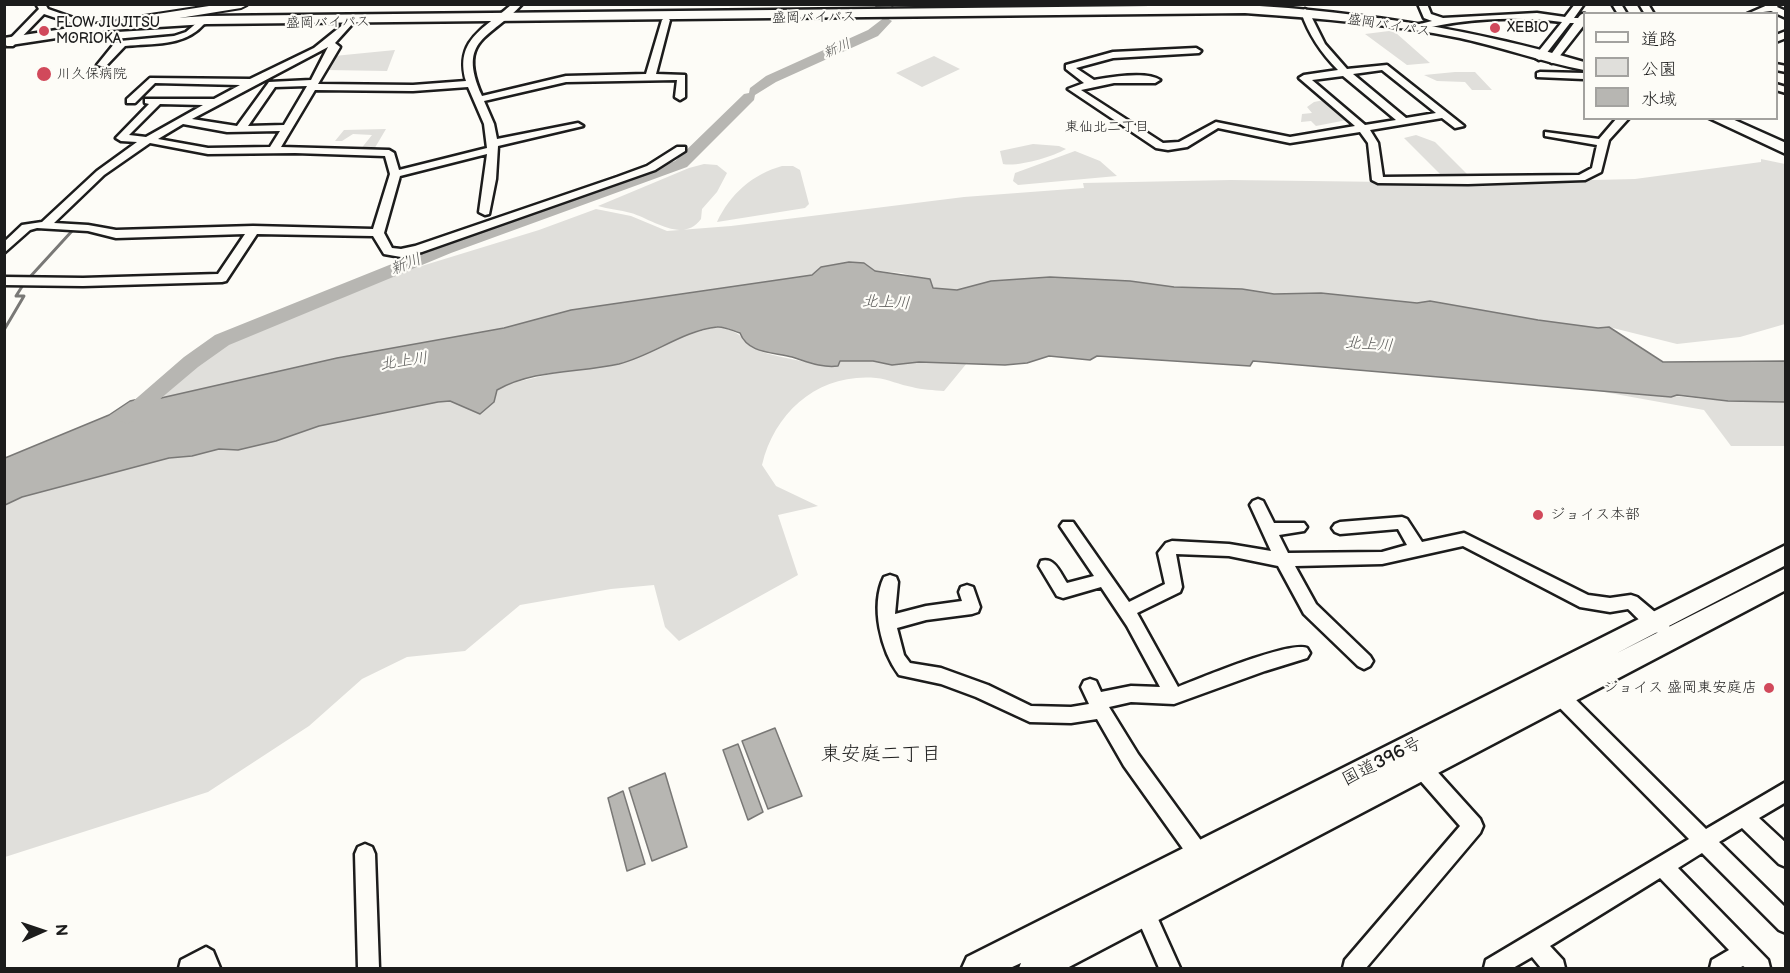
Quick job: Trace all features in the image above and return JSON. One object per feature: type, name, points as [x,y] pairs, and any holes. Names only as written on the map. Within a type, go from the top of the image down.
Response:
[{"type":"highway","name":"盛岡バイパス","points":[[8,43],[109,28],[203,22],[928,8],[1245,9],[1419,27],[1583,68]]},
{"type":"highway","name":"盛岡バイパス","points":[[203,22],[350,22],[504,17],[666,20],[1305,14],[1398,26],[1547,57]]},
{"type":"highway","points":[[1720,120],[1785,149]]},
{"type":"highway","points":[[1731,120],[1785,144]]},
{"type":"highway","name":"国道396号","points":[[1414,759],[1559,695],[1785,554]]},
{"type":"highway","name":"国道396号","points":[[978,969],[1139,899],[1663,630],[1785,578]]},
{"type":"highway","name":"国道396号","points":[[1035,969],[1139,899]]},
{"type":"main road","points":[[203,22],[242,5]]},
{"type":"main road","points":[[109,28],[242,5]]},
{"type":"street","points":[[485,212],[492,165],[489,124],[470,84],[470,54],[475,40],[518,4]]},
{"type":"street","points":[[1422,4],[1427,16],[1442,21]]},
{"type":"street","points":[[1547,57],[1567,20],[1580,4]]},
{"type":"street","points":[[1757,12],[1774,6],[1785,15]]},
{"type":"street","points":[[8,43],[41,8],[75,24],[88,25]]},
{"type":"street","points":[[1305,14],[1315,39],[1344,71],[1404,121]]},
{"type":"street","points":[[1419,27],[1442,21],[1537,16],[1567,20],[1583,17]]},
{"type":"street","points":[[1547,57],[1583,19]]},
{"type":"street","points":[[650,78],[666,20]]},
{"type":"street","points":[[102,65],[117,46],[123,43],[175,39],[189,34],[203,22]]},
{"type":"street","points":[[45,225],[109,166],[149,140],[251,82],[327,43],[343,33],[350,22]]},
{"type":"street","points":[[274,150],[335,47],[327,43]]},
{"type":"street","points":[[1091,83],[1069,67],[1113,55],[1196,51]]},
{"type":"street","points":[[1459,126],[1442,115],[1384,67],[1304,78],[1364,129],[1373,142],[1378,180],[1468,181],[1581,178],[1597,170],[1602,143],[1612,126],[1621,120]]},
{"type":"street","points":[[1540,75],[1583,76]]},
{"type":"street","points":[[477,100],[566,79],[682,77],[680,97]]},
{"type":"street","points":[[1155,80],[1127,77],[1091,83],[1073,89],[1160,146],[1169,148],[1180,147],[1216,125],[1290,140],[1442,115]]},
{"type":"street","points":[[217,102],[131,101],[153,80],[251,82]]},
{"type":"street","points":[[240,129],[272,84],[413,88],[470,84]]},
{"type":"street","points":[[158,101],[121,138],[149,140],[208,151],[389,153],[395,174],[378,233],[380,241],[388,251],[401,253],[651,168],[681,148]]},
{"type":"street","points":[[184,121],[227,129],[288,128]]},
{"type":"street","points":[[395,174],[578,126]]},
{"type":"street","points":[[1549,134],[1602,143]]},
{"type":"street","points":[[4,249],[26,227],[45,225],[88,228],[116,234],[253,230],[378,233]]},
{"type":"street","points":[[4,281],[83,282],[222,278],[253,230]]},
{"type":"street","points":[[1258,505],[1282,560],[1310,609],[1364,661]]},
{"type":"street","points":[[1340,528],[1402,523],[1418,549]]},
{"type":"street","points":[[1068,526],[1126,611],[1174,696]]},
{"type":"street","points":[[1270,529],[1299,527]]},
{"type":"street","points":[[1126,611],[1174,587],[1166,553],[1172,547],[1229,550],[1282,560],[1382,558],[1464,539],[1586,602],[1603,604],[1631,602],[1663,630]]},
{"type":"street","points":[[1047,566],[1063,591],[1105,579]]},
{"type":"street","points":[[890,582],[886,610],[888,623],[896,658],[905,670],[941,676],[982,690],[1030,714],[1071,715],[1096,699],[1131,694],[1174,696],[1301,652]]},
{"type":"street","points":[[888,623],[926,613],[972,607],[968,591]]},
{"type":"street","points":[[1559,695],[1785,923]]},
{"type":"street","points":[[1096,699],[1131,760],[1207,865]]},
{"type":"street","points":[[1353,969],[1473,826],[1414,759]]},
{"type":"street","points":[[1494,969],[1785,791]]},
{"type":"street","points":[[1743,816],[1785,857]]},
{"type":"street","points":[[365,854],[369,969]]},
{"type":"street","points":[[1663,867],[1760,969]]},
{"type":"street","points":[[1139,899],[1170,969]]},
{"type":"street","points":[[1534,944],[1555,969]]},
{"type":"street","points":[[1720,969],[1744,953]]},
{"type":"street","points":[[189,969],[206,958],[210,969]]},
{"type":"green space","points":[[1389,31],[1396,33],[1430,63],[1407,65],[1365,34]]},
{"type":"green space","points":[[395,50],[387,71],[327,70],[334,56]]},
{"type":"green space","points":[[934,56],[960,69],[922,87],[896,73]]},
{"type":"green space","points":[[1475,72],[1492,90],[1472,90],[1465,82],[1437,81],[1424,75]]},
{"type":"green space","points":[[1324,100],[1347,120],[1316,126],[1311,121],[1301,122],[1302,114],[1312,113],[1307,107],[1314,102]]},
{"type":"green space","points":[[386,129],[373,151],[360,150],[372,135],[353,134],[342,141],[335,141],[344,130]]},
{"type":"green space","points":[[1416,135],[1435,142],[1472,179],[1445,179],[1404,138]]},
{"type":"green space","points":[[1033,144],[1059,146],[1066,149],[1035,161],[1003,164],[1000,151]]},
{"type":"green space","points":[[1075,151],[1100,161],[1117,176],[1018,185],[1013,181],[1015,173]]},
{"type":"green space","points":[[1761,159],[1785,164],[1785,324],[1740,337],[1677,344],[1609,327],[1598,328],[1538,320],[1430,301],[1417,303],[1321,293],[1274,294],[1242,289],[1174,287],[1130,281],[1050,277],[991,281],[958,290],[933,288],[932,282],[902,273],[875,271],[864,263],[854,262],[821,267],[812,275],[571,310],[504,328],[337,358],[161,398],[157,395],[224,345],[402,272],[539,230],[596,209],[631,216],[667,231],[731,226],[964,197],[1084,188],[1083,183],[1231,180],[1468,183],[1635,179],[1761,162]]},
{"type":"green space","points":[[704,164],[717,165],[727,173],[717,192],[702,209],[701,219],[694,226],[676,230],[631,213],[598,206],[689,168]]},
{"type":"green space","points":[[782,166],[793,166],[800,170],[809,204],[805,208],[717,222],[722,212],[744,186],[761,174]]},
{"type":"green space","points":[[716,327],[734,332],[765,353],[823,365],[838,366],[840,361],[873,361],[892,365],[919,362],[967,363],[944,391],[916,388],[876,378],[855,378],[818,389],[802,399],[777,428],[762,465],[776,486],[818,506],[778,515],[798,575],[679,641],[665,627],[654,585],[611,589],[520,605],[465,651],[407,657],[362,679],[309,726],[208,792],[5,857],[5,505],[22,497],[169,458],[192,456],[219,449],[238,450],[276,441],[319,426],[438,402],[450,401],[480,413],[497,390],[508,384],[653,350],[679,337]]},
{"type":"green space","points":[[1576,387],[1728,401],[1785,402],[1785,446],[1731,446],[1704,410]]},
{"type":"water","name":"北上川","points":[[849,262],[864,263],[875,271],[930,279],[933,288],[957,290],[991,281],[1050,277],[1130,281],[1174,287],[1242,289],[1274,294],[1321,293],[1417,303],[1430,301],[1538,320],[1598,328],[1609,327],[1663,362],[1785,361],[1785,402],[1728,401],[1677,395],[1671,397],[1253,361],[1250,366],[1097,356],[1090,360],[1049,356],[1027,363],[1005,365],[919,362],[892,365],[873,361],[840,361],[838,366],[826,366],[755,349],[744,340],[740,333],[717,327],[692,333],[619,364],[541,375],[511,383],[497,390],[494,402],[480,414],[450,401],[438,402],[319,426],[276,441],[238,450],[219,449],[192,456],[169,458],[22,497],[5,505],[5,458],[109,415],[130,401],[157,395],[161,398],[337,358],[504,328],[571,310],[812,275],[821,267]]},
{"type":"water","points":[[775,728],[802,796],[768,809],[742,741]]},
{"type":"water","points":[[738,744],[763,812],[748,820],[723,750]]},
{"type":"water","points":[[665,773],[687,847],[652,861],[629,788]]},
{"type":"water","points":[[623,791],[645,864],[627,871],[608,798]]},
{"type":"waterway","points":[[876,7],[892,8],[893,4]]},
{"type":"waterway","name":"新川","points":[[755,91],[771,79],[873,33],[885,21]]},
{"type":"waterway","name":"新川","points":[[127,416],[191,362],[222,340],[445,249],[681,164],[749,97]]},
{"type":"waterway","points":[[29,278],[72,231]]},
{"type":"waterway","points":[[4,330],[24,296],[16,296],[23,285]]},
{"type":"place","name":"XEBIO","points":[[1495,28]]},
{"type":"place","name":"FLOW JIUJITSU MORIOKA","points":[[44,31]]},
{"type":"place","name":"川久保病院","points":[[44,74]]},
{"type":"place","name":"ジョイス本部","points":[[1538,515]]},
{"type":"place","name":"ジョイス 盛岡東安庭店","points":[[1769,688]]},
{"type":"district","name":"東仙北二丁目","points":[[1107,127]]},
{"type":"district","name":"東安庭二丁目","points":[[881,755]]}]
